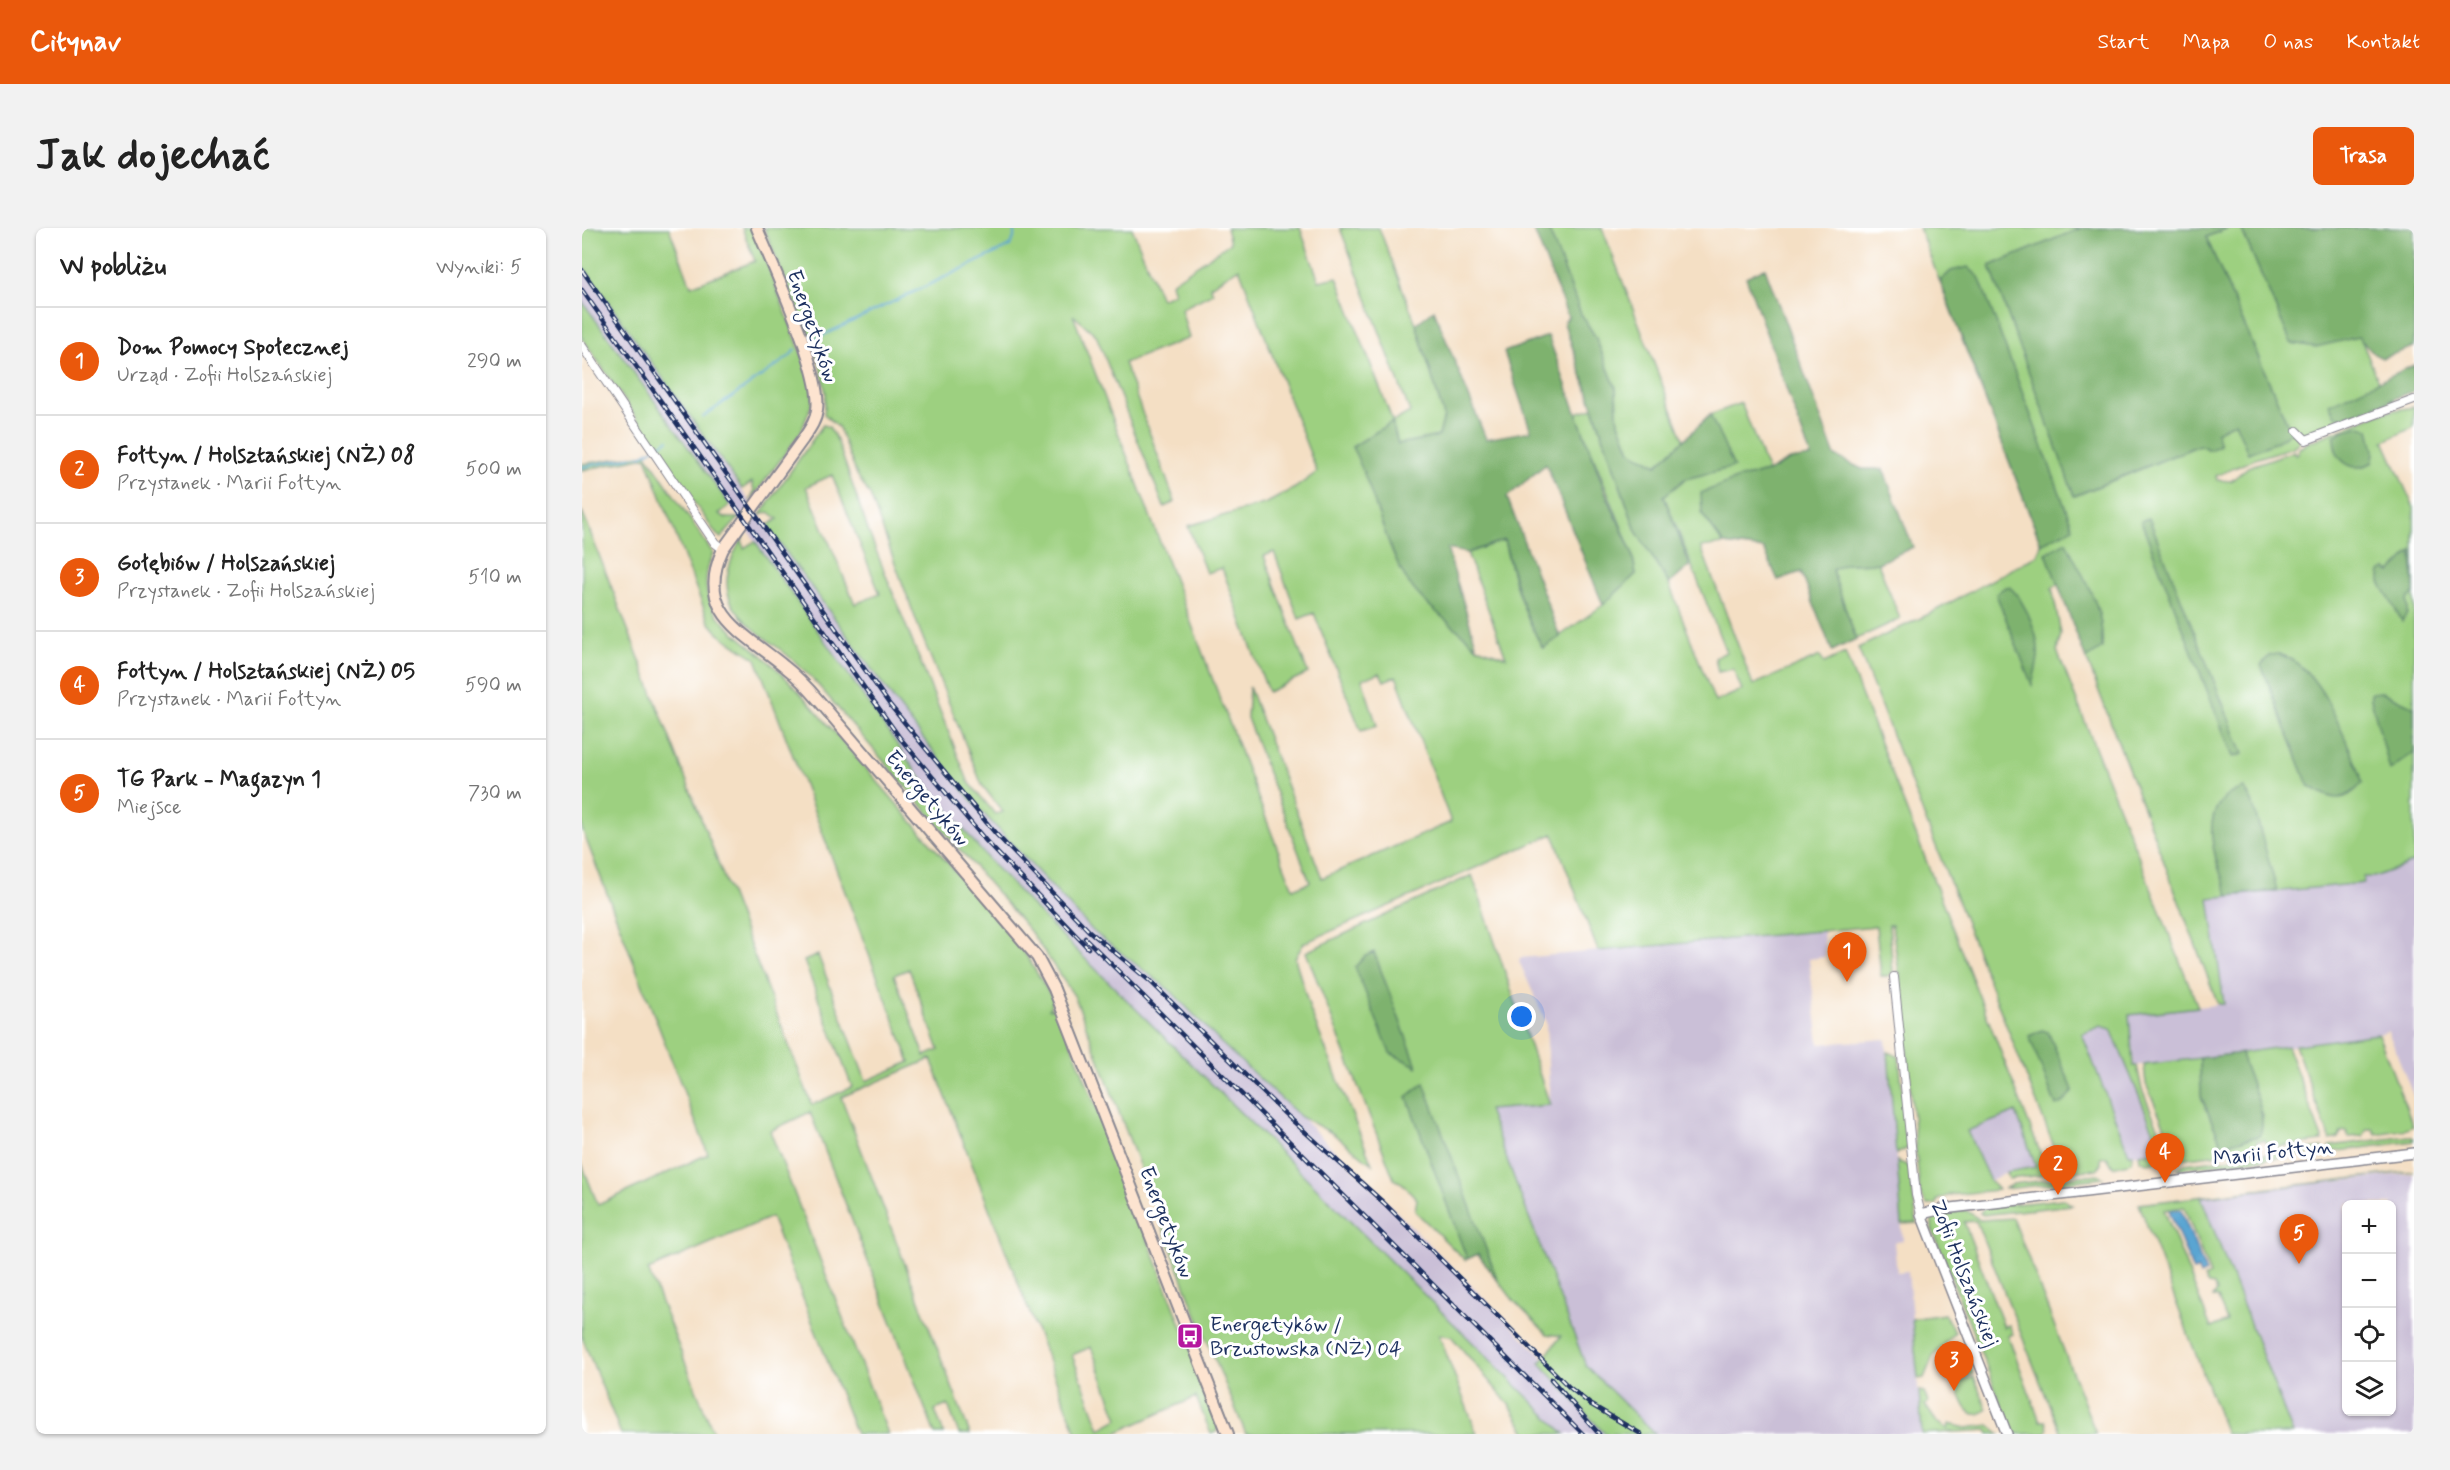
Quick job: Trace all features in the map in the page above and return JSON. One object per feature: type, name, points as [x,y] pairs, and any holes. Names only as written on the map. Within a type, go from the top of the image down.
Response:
[{"type":"main road","name":"Energetyków","points":[[757,228],[815,379],[817,409],[810,430],[723,549],[715,567],[714,590],[722,613],[740,632],[785,666],[820,702],[1026,942],[1046,972],[1228,1434]]},
{"type":"street","points":[[582,346],[715,543],[723,549]]},
{"type":"street","points":[[2297,431],[2306,440],[2414,400]]},
{"type":"street","name":"Zofii Holszańskiej","points":[[1894,978],[1916,1195],[1921,1214],[2007,1434]]},
{"type":"street","name":"Marii Fołtyn","points":[[1921,1214],[1943,1209],[2414,1153]]},
{"type":"shaded area","points":[[582,265],[767,526],[897,704],[971,800],[1094,932],[1172,992],[1221,1043],[1301,1117],[1544,1358],[1540,1364],[1605,1434],[1565,1434],[1041,915],[988,859],[915,770],[708,473],[582,301]]},
{"type":"shaded area","points":[[2414,862],[2414,1098],[2388,1031],[2373,1036],[2134,1066],[2129,1015],[2224,1004],[2209,898],[2363,883],[2363,877],[2374,877]]},
{"type":"shaded area","points":[[1823,931],[1825,957],[1809,959],[1819,1044],[1886,1039],[1903,1241],[1894,1242],[1897,1272],[1908,1271],[1922,1434],[1655,1434],[1586,1366],[1487,1110],[1550,1105],[1546,1022],[1519,961],[1520,958]]},
{"type":"shaded area","points":[[2101,1026],[2111,1028],[2162,1151],[2129,1155],[2082,1034]]},
{"type":"shaded area","points":[[2016,1112],[2036,1167],[2006,1172],[1990,1181],[1966,1131]]},
{"type":"shaded area","points":[[2414,1173],[2414,1434],[2293,1434],[2201,1196]]},
{"type":"green space","points":[[582,228],[669,228],[691,286],[755,261],[742,228],[753,228],[811,378],[813,401],[801,432],[750,501],[754,491],[752,482],[742,489],[582,265]]},
{"type":"green space","points":[[764,228],[1132,228],[1161,299],[1174,293],[1171,283],[1230,243],[1226,228],[1300,228],[1319,281],[1337,277],[1393,422],[1410,412],[1340,228],[1379,228],[1416,324],[1444,416],[1439,436],[1398,444],[1392,422],[1352,447],[1361,464],[1400,568],[1477,647],[1506,657],[1467,553],[1504,540],[1519,596],[1543,648],[1603,605],[1636,574],[1632,553],[1576,413],[1593,408],[1636,531],[1669,584],[1715,702],[1742,690],[1733,669],[1718,672],[1715,658],[1726,652],[1664,496],[1685,479],[1733,467],[1710,415],[1741,403],[1768,472],[1739,478],[1702,514],[1724,544],[1701,547],[1753,685],[1820,656],[1824,663],[1845,653],[2045,1165],[2060,1162],[1858,648],[1929,614],[2038,555],[2041,544],[1919,228],[2081,228],[1990,266],[2075,496],[2200,445],[2210,450],[2220,444],[2215,432],[2236,422],[2248,453],[2276,442],[2291,432],[2206,237],[2228,228],[2241,228],[2291,343],[2360,337],[2387,401],[2393,400],[2395,404],[2307,436],[2299,436],[2299,442],[2293,447],[2255,459],[2216,476],[2217,480],[2231,481],[2248,467],[2294,451],[2295,455],[2298,449],[2309,442],[2384,412],[2414,407],[2414,427],[2384,441],[2414,508],[2414,862],[2374,877],[2363,877],[2364,883],[2209,898],[2224,1004],[2218,1004],[2058,584],[2052,588],[2061,634],[2057,651],[2198,1007],[2129,1015],[2133,1066],[2137,1066],[2142,1090],[2168,1150],[2166,1160],[2147,1163],[2140,1160],[2139,1154],[2162,1151],[2111,1029],[2101,1026],[2082,1034],[2129,1154],[2133,1154],[2132,1162],[2113,1167],[2107,1157],[2101,1158],[2101,1165],[2097,1169],[2008,1179],[2006,1172],[2036,1167],[2016,1112],[1967,1131],[1990,1181],[1998,1190],[1950,1195],[1937,1200],[1936,1205],[1927,1205],[1920,1194],[1901,987],[1892,925],[1889,925],[1893,972],[1888,976],[1881,976],[1876,926],[1598,951],[1553,834],[1304,943],[1295,958],[1310,1010],[1372,1164],[1332,1133],[1301,1117],[1221,1043],[1172,992],[1094,932],[971,800],[897,704],[767,526],[778,519],[769,512],[760,515],[823,425],[829,427],[837,440],[869,533],[968,781],[995,814],[1003,812],[982,785],[920,631],[870,495],[857,475],[839,428],[824,414],[826,393],[819,361],[824,359],[823,356],[817,358]],"holes":[[[1239,268],[1317,472],[1295,488],[1267,503],[1188,526],[1206,573],[1222,568],[1268,692],[1308,673],[1264,556],[1274,552],[1299,619],[1314,613],[1361,731],[1377,726],[1362,679],[1380,673],[1384,681],[1396,676],[1451,822],[1322,878],[1249,687],[1247,718],[1310,882],[1293,889],[1073,315],[1096,335],[1164,507],[1175,502],[1124,363],[1189,338],[1181,309],[1213,293],[1210,286]],[[832,475],[880,594],[855,604],[806,487]]]},
{"type":"green space","points":[[1533,228],[1548,228],[1581,314],[1595,336],[1616,388],[1617,417],[1630,451],[1657,465],[1710,415],[1734,467],[1685,479],[1664,496],[1690,566],[1669,584],[1636,531],[1564,323],[1568,317]]},
{"type":"green space","points":[[1548,228],[1602,228],[1684,441],[1656,465],[1630,451],[1617,417],[1616,388],[1595,336],[1581,314]]},
{"type":"green space","points":[[2081,228],[2228,228],[2206,237],[2291,432],[2276,442],[2248,453],[2235,422],[2216,432],[2220,445],[2210,450],[2199,445],[2074,496],[1990,266]]},
{"type":"green space","points":[[2241,228],[2414,228],[2414,347],[2382,358],[2374,354],[2358,337],[2316,347],[2291,343]]},
{"type":"green space","points":[[1968,267],[1979,277],[2073,528],[2041,544],[1940,281],[1951,271]]},
{"type":"green space","points":[[1765,268],[1835,456],[1862,469],[1883,469],[1913,547],[1878,563],[1845,564],[1832,570],[1856,639],[1832,651],[1801,572],[1778,580],[1764,549],[1724,544],[1702,514],[1701,493],[1739,478],[1768,472],[1789,460],[1811,457],[1746,277]]},
{"type":"green space","points":[[582,301],[730,505],[719,514],[726,518],[739,518],[721,538],[716,534],[582,338]]},
{"type":"green space","points":[[1434,310],[1486,439],[1531,431],[1504,352],[1548,336],[1605,491],[1632,553],[1636,574],[1603,605],[1546,464],[1507,497],[1560,637],[1543,648],[1515,582],[1504,540],[1467,553],[1447,549],[1477,647],[1415,591],[1396,561],[1352,447],[1392,422],[1398,444],[1439,436],[1444,416],[1416,324]]},
{"type":"green space","points":[[2414,365],[2414,391],[2342,418],[2335,415],[2329,404]]},
{"type":"green space","points":[[2361,426],[2369,429],[2374,450],[2373,462],[2365,466],[2351,466],[2345,463],[2337,452],[2334,436],[2342,431]]},
{"type":"green space","points":[[646,454],[713,553],[707,572],[706,588],[717,614],[738,636],[777,669],[806,700],[1026,955],[1053,999],[1049,1009],[1057,1007],[1220,1424],[1216,1432],[1211,1434],[1196,1397],[1113,1434],[1077,1434],[931,1059],[841,1097],[970,1434],[959,1434],[948,1405],[935,1410],[944,1434],[935,1434],[810,1112],[770,1131],[888,1434],[856,1434],[771,1217],[648,1270],[714,1434],[621,1434],[582,1337],[582,1164],[598,1205],[708,1154],[582,829],[582,511],[812,1105],[852,1087],[804,961],[818,955],[866,1081],[910,1062],[756,659],[720,635],[709,622],[646,457],[582,470],[582,464]],"holes":[[[909,969],[939,1050],[925,1056],[894,975]],[[1091,1347],[1118,1419],[1100,1429],[1072,1355]]]},
{"type":"green space","points":[[2149,518],[2243,754],[2233,757],[2141,521]]},
{"type":"green space","points":[[743,536],[744,548],[755,541],[915,770],[988,859],[1041,915],[1565,1434],[1527,1434],[1511,1407],[1451,1336],[1439,1335],[1477,1434],[1246,1434],[1194,1309],[1075,997],[1030,931],[818,685],[783,651],[747,623],[737,611],[730,599],[727,587],[728,572],[733,555]]},
{"type":"green space","points":[[2066,542],[2092,593],[2100,619],[2102,648],[2086,659],[2046,553]]},
{"type":"green space","points":[[2412,551],[2414,593],[2407,600],[2407,614],[2402,621],[2380,582],[2380,572],[2386,569],[2391,572]]},
{"type":"green space","points":[[1878,563],[1900,619],[1856,639],[1832,570],[1844,564]]},
{"type":"green space","points":[[2005,587],[2010,587],[2021,601],[2037,639],[2038,657],[2032,685],[1996,594]]},
{"type":"green space","points":[[2279,654],[2294,661],[2307,673],[2319,687],[2338,722],[2360,773],[2362,783],[2349,795],[2330,797],[2308,785],[2261,665],[2270,655]]},
{"type":"green space","points":[[2382,692],[2414,707],[2414,752],[2390,770],[2371,699],[2371,693]]},
{"type":"green space","points":[[2244,788],[2252,801],[2277,890],[2229,896],[2214,850],[2213,819],[2218,806],[2228,795]]},
{"type":"green space","points":[[1472,875],[1550,1105],[1488,1110],[1586,1366],[1655,1434],[1605,1434],[1540,1363],[1561,1336],[1547,1334],[1514,1301],[1478,1254],[1465,1260],[1415,1211],[1417,1199],[1402,1183],[1394,1179],[1306,952]]},
{"type":"green space","points":[[1374,952],[1418,1067],[1390,1053],[1355,967],[1365,956]]},
{"type":"green space","points":[[2042,1030],[2048,1032],[2073,1090],[2064,1102],[2056,1106],[2029,1036]]},
{"type":"green space","points":[[2378,1034],[2413,1126],[2376,1134],[2373,1129],[2367,1129],[2363,1136],[2349,1137],[2346,1131],[2341,1132],[2339,1138],[2330,1140],[2295,1045]]},
{"type":"green space","points":[[2287,1046],[2323,1141],[2269,1148],[2265,1140],[2257,1141],[2255,1150],[2179,1159],[2146,1084],[2144,1065],[2200,1058],[2201,1096],[2222,1145],[2259,1136],[2263,1115],[2245,1071],[2241,1053]]},
{"type":"green space","points":[[1888,1052],[1899,1056],[1908,1148],[1896,1154]]},
{"type":"green space","points":[[2241,1053],[2260,1106],[2262,1127],[2259,1136],[2222,1145],[2201,1096],[2200,1058]]},
{"type":"green space","points":[[1424,1083],[1498,1281],[1478,1254],[1467,1259],[1407,1097]]},
{"type":"green space","points":[[2409,1136],[2414,1138],[2414,1141],[2331,1152],[2330,1146]]},
{"type":"green space","points":[[2323,1147],[2324,1152],[2177,1169],[2184,1164]]},
{"type":"green space","points":[[1897,1161],[1909,1166],[1917,1223],[1902,1224]]},
{"type":"green space","points":[[2414,1171],[2201,1197],[2293,1434],[2226,1434],[2139,1204]],"holes":[[[2184,1207],[2210,1275],[2204,1278],[2208,1284],[2214,1285],[2217,1292],[2213,1297],[2218,1298],[2227,1321],[2211,1328],[2164,1210]]]},
{"type":"green space","points":[[2098,1174],[2103,1178],[2004,1189],[2013,1184]]},
{"type":"green space","points":[[2063,1199],[2072,1205],[1983,1215],[1980,1213],[1985,1207]]},
{"type":"green space","points":[[1966,1210],[1980,1220],[2013,1218],[2096,1434],[2061,1434],[1976,1221],[1964,1222],[2004,1327],[2009,1325],[2013,1334],[2008,1336],[2040,1421],[2046,1421],[2048,1428],[2045,1434],[2013,1434],[1932,1229],[1932,1219],[1935,1216]]},
{"type":"green space","points":[[1944,1314],[1955,1332],[1933,1356],[1924,1378],[1918,1379],[1912,1319]]},
{"type":"green space","points":[[1960,1353],[1964,1353],[1973,1374],[1956,1381],[1950,1368],[1951,1362]]},
{"type":"green space","points":[[1974,1377],[1987,1409],[1975,1414],[1966,1408],[1956,1384]]},
{"type":"green space","points":[[1919,1391],[1924,1392],[1928,1403],[1925,1405],[1936,1421],[1948,1429],[1949,1424],[1966,1428],[1989,1425],[2000,1434],[1989,1434],[1987,1430],[1922,1434]]},
{"type":"water","points":[[2181,1210],[2206,1273],[2200,1276],[2198,1269],[2193,1271],[2169,1211]]},
{"type":"waterway","points":[[811,341],[1010,246],[1014,238],[1014,228]]},
{"type":"waterway","points":[[703,417],[790,356],[795,349]]},
{"type":"waterway","points":[[582,467],[643,455],[668,440]]},
{"type":"railway","points":[[582,270],[890,705],[996,834],[1089,931],[1151,982],[1283,1112],[1384,1203],[1569,1387],[1590,1404],[1641,1434]]},
{"type":"railway","points":[[582,290],[900,738],[986,841],[1088,948]]},
{"type":"railway","points":[[1085,938],[1583,1434]]},
{"type":"railway","points":[[1551,1379],[1599,1434]]},
{"type":"place","name":"Dom Pomocy Społecznej","points":[[1847,982]]},
{"type":"place","name":"Fołtyn / Holsztańskiej (NŻ) 05","points":[[2165,1183]]},
{"type":"place","name":"Fołtyn / Holsztańskiej (NŻ) 08","points":[[2058,1195]]},
{"type":"place","name":"TG Park - Magazyn 1","points":[[2299,1264]]},
{"type":"place","name":"Energetyków / Brzustowska (NŻ) 04","points":[[1190,1336]]},
{"type":"place","name":"Gołębiów / Holszańskiej","points":[[1954,1391]]}]
